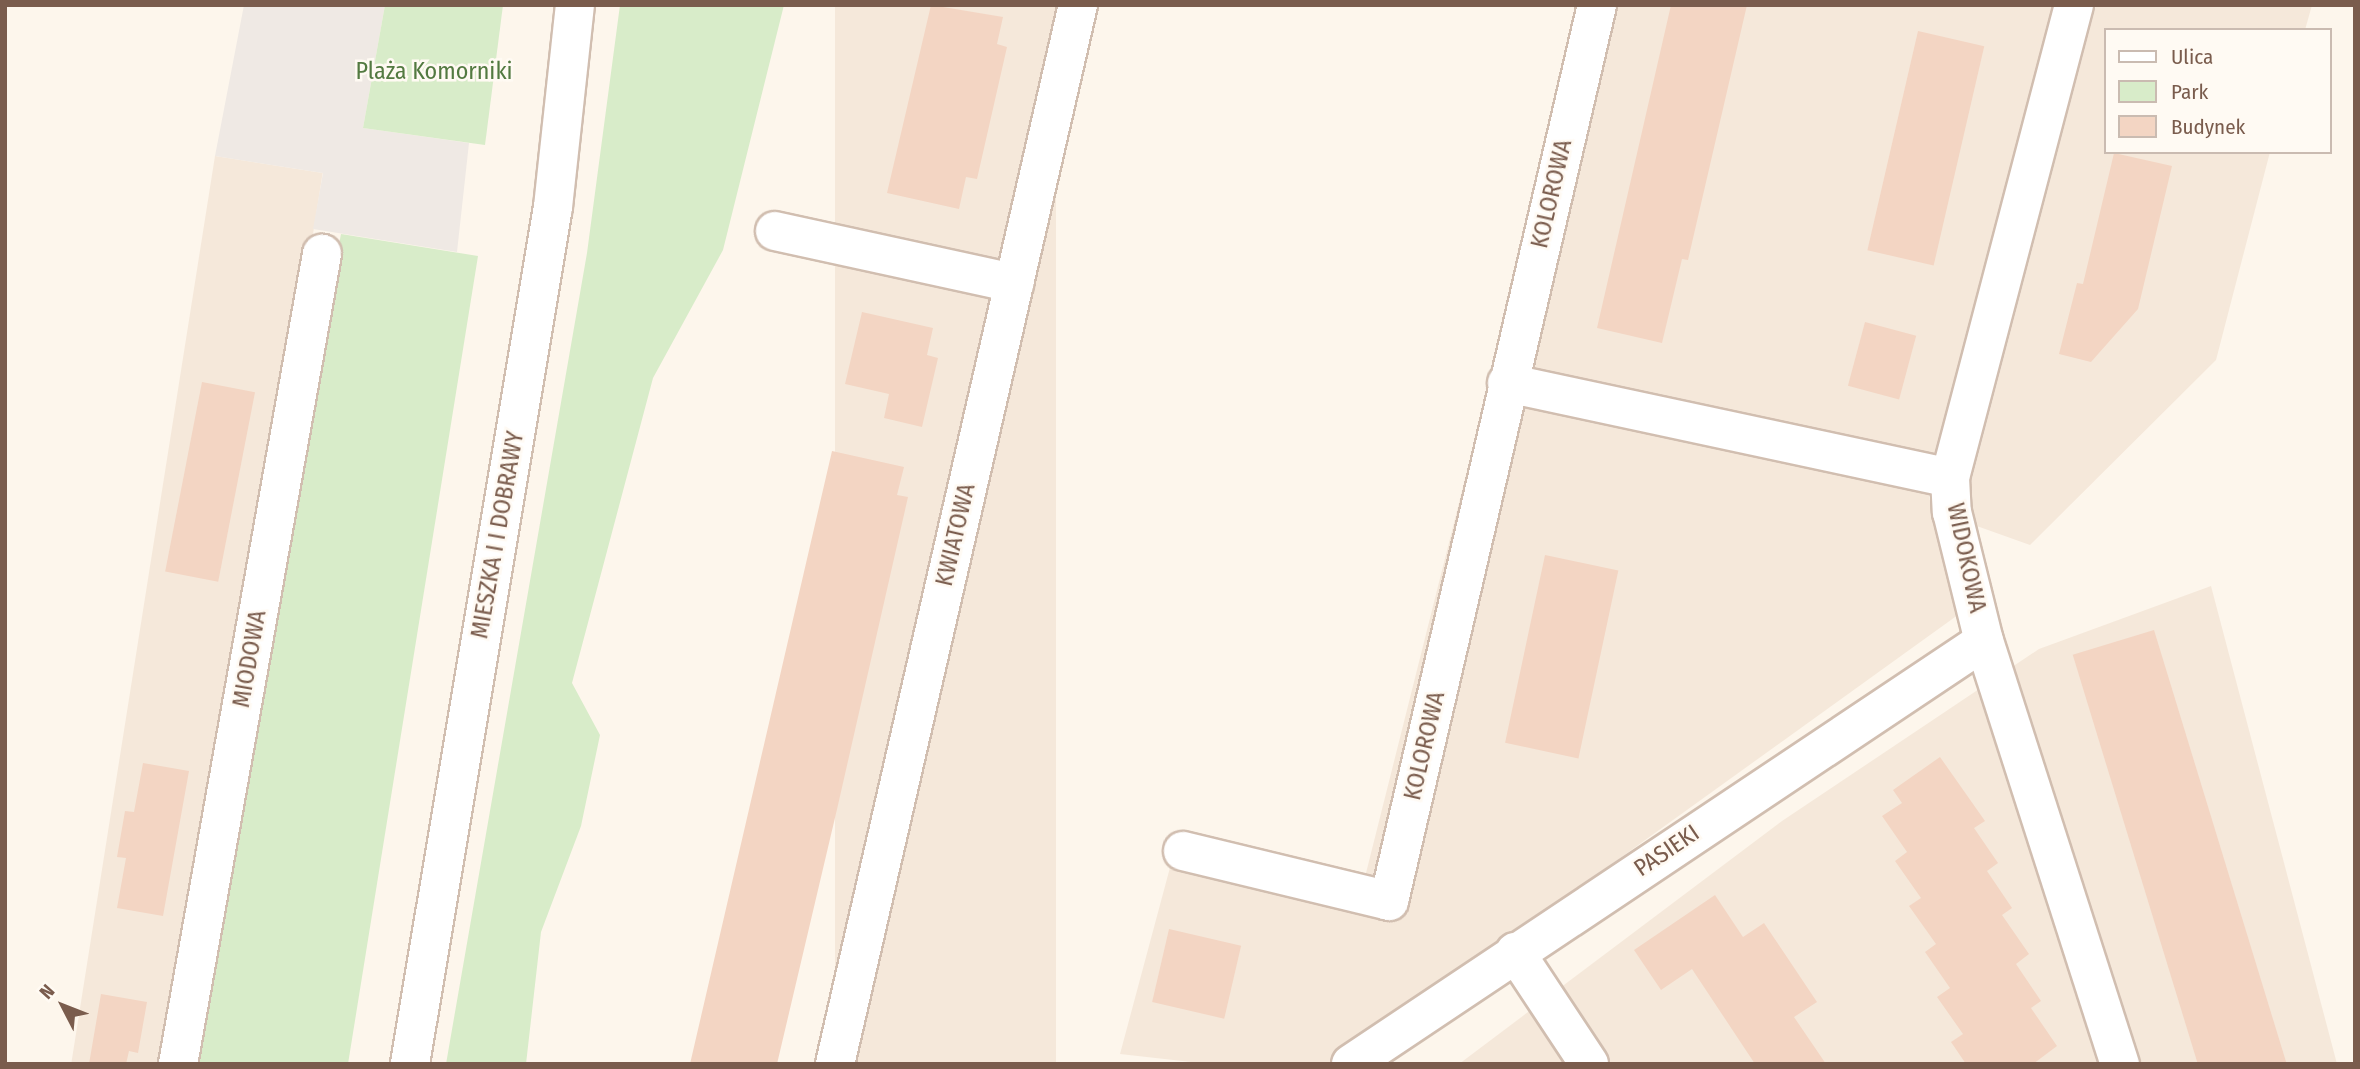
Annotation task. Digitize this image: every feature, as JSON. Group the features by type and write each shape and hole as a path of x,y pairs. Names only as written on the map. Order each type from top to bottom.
{"street":[{"name":"MIESZKA I I DOBRAWY","path":"410,1064 553,207 575,5"},
{"name":"KWIATOWA","path":"835,1064 1078,5"},
{"name":"KOLOROWA","path":"1182,851 1389,901 1507,383 1597,5"},
{"name":"WIDOKOWA","path":"2074,5 1950,478 1952,512 1984,641 2120,1064"},
{"path":"775,231 1014,283"},
{"name":"MIODOWA","path":"178,1064 322,254"},
{"path":"1507,383 1950,478"},
{"name":"PASIEKI","path":"1351,1064 1984,641"},
{"path":"1515,952 1589,1064"}],"shaded area":[{"path":"244,5 385,5 363,128 469,143 457,252 313,229 323,173 215,156"},
{"path":"835,5 1056,5 1056,1064 835,1064"},
{"path":"1584,5 2060,5 1929,497 1962,612 1334,1064 1209,1064 1120,1054 1179,834 1366,873"},
{"path":"2096,5 2312,5 2306,28 2104,28 2104,154 2269,154 2216,360 2030,545 1974,525 1968,494"},
{"path":"215,156 323,173 182,1064 71,1064"},
{"path":"2211,586 2337,1064 1459,1064 1782,821 2039,649"}],"green space":[{"name":"Plaża Komorniki","path":"385,5 503,5 485,145 363,128"},
{"path":"620,5 784,5 723,250 653,378 572,683 600,735 581,826 541,932 526,1064 446,1064 587,253"},
{"path":"341,234 478,256 348,1064 190,1064"}],"building":[{"path":"931,5 1003,17 997,44 1007,47 977,179 966,177 959,209 887,193"},
{"path":"1671,5 1747,5 1688,260 1682,259 1662,343 1597,328"},
{"path":"1918,31 1984,46 1934,266 1867,250"},
{"path":"2114,154 2172,166 2138,309 2091,362 2059,354 2077,283 2083,284"},
{"path":"862,312 933,328 927,355 938,358 922,427 884,418 889,394 845,384"},
{"path":"1865,322 1916,336 1899,399 1848,386"},
{"path":"202,382 255,392 218,582 165,571"},
{"path":"832,451 904,467 897,495 908,497 838,805 777,1064 690,1064"},
{"path":"1545,555 1618,571 1578,758 1505,743"},
{"path":"2154,630 2287,1064 2198,1064 2073,655"},
{"path":"1940,757 1985,821 1974,828 1998,863 1987,871 2012,908 2002,915 2029,954 2016,964 2041,1001 2031,1008 2057,1046 2033,1064 1966,1064 1951,1042 1963,1034 1937,997 1950,988 1925,952 1936,944 1909,906 1921,898 1895,861 1907,852 1882,816 1902,803 1893,790"},
{"path":"143,763 189,771 163,916 117,908 126,858 117,857 125,811 134,812"},
{"path":"1715,895 1743,937 1764,923 1817,1002 1794,1017 1826,1064 1755,1064 1692,969 1661,990 1634,950"},
{"path":"1169,929 1241,946 1224,1019 1152,1002"},
{"path":"101,994 147,1002 138,1053 129,1051 126,1064 89,1064"}]}
